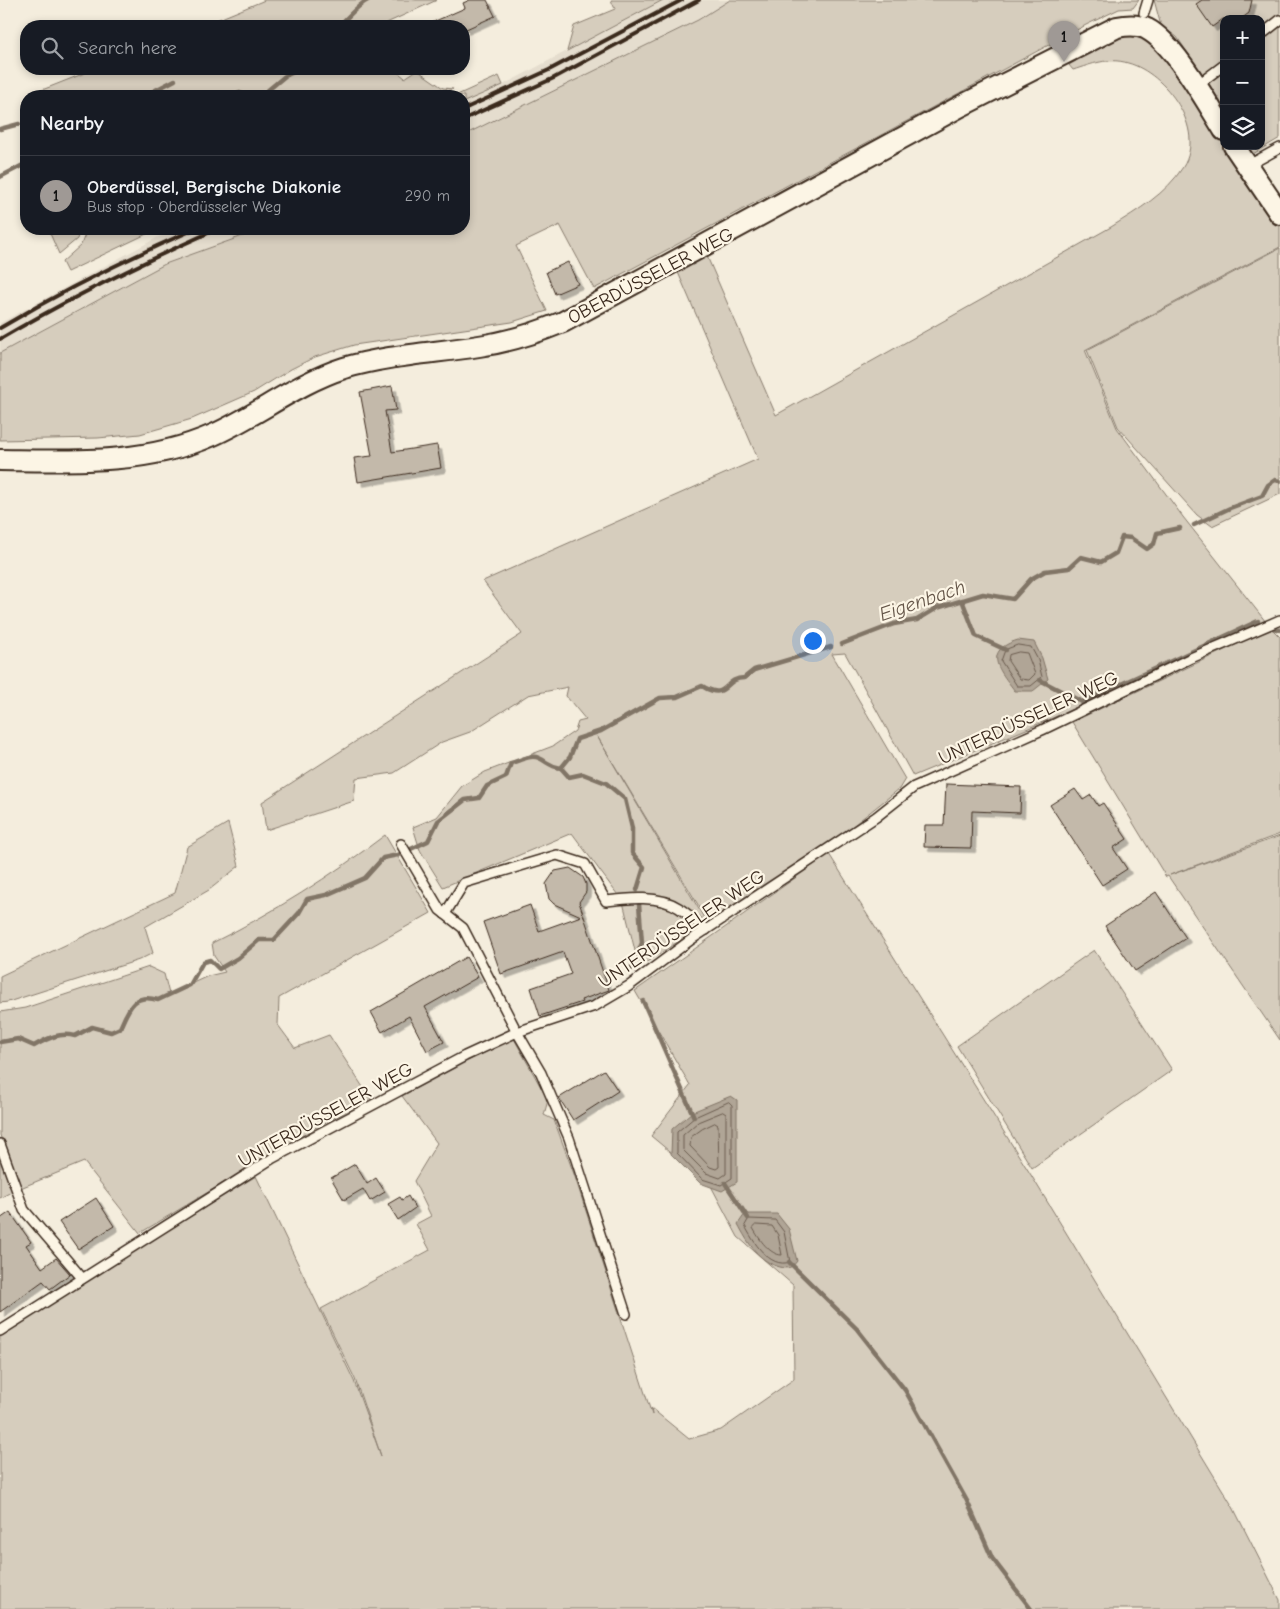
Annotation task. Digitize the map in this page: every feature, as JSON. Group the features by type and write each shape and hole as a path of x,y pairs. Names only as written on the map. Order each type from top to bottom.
{"street":[{"name":"OBERDÜSSELER WEG","path":"0,460 99,461 164,452 220,432 307,382 332,372 404,356 501,342 563,322 961,106 1117,27 1141,27 1158,36 1196,86 1220,124"},
{"path":"1237,150 1277,205"}],"lane":[{"path":"1144,13 1148,0"},
{"path":"1265,32 1280,20"},
{"path":"1196,86 1220,68"},
{"path":"1247,166 1280,148"},
{"name":"UNTERDÜSSELER WEG","path":"0,1331 273,1158 466,1056 517,1032 595,1006 629,986 706,930 876,817 914,787 1042,730 1191,658 1280,620"},
{"path":"401,844 440,910 463,928 517,1032 541,1073 569,1138 626,1314"},
{"path":"445,914 454,896 464,883 557,854 584,864 606,902 625,899 661,900 678,907 706,930"},
{"path":"0,1144 24,1210 82,1278"}],"shaded area":[{"path":"265,0 437,0 393,20 217,20"},
{"path":"611,0 663,0 567,51 574,26 615,9"},
{"path":"663,0 730,0 698,20 470,132 470,99 503,85"},
{"path":"730,0 1139,0 1133,8 1119,9 1086,25 594,289 560,225 516,246 547,311 512,322 354,345 315,357 291,369 254,392 192,419 140,434 98,438 0,440 0,353 165,264 245,235 470,235 470,132 698,20"},
{"path":"1154,0 1280,0 1280,138 1265,147 1265,15 1220,15 1220,113 1207,92 1201,73 1177,37 1161,26"},
{"path":"1133,34 1154,42 1220,135 1220,150 1230,150 1270,213 1280,224 1280,247 1085,350 1117,428 1183,517 1266,622 1048,720 913,776 845,653 832,654 905,779 899,789 850,828 709,923 597,736 707,923 639,967 623,902 572,833 443,887 420,850 413,827 437,817 462,786 485,772 553,746 575,731 578,722 586,720 566,696 568,687 528,695 470,732 442,742 394,773 356,778 354,801 266,830 262,802 522,634 483,581 758,459 677,270 706,254 776,415 1111,227 1160,193 1176,177 1183,167 1189,152 1190,136 1186,120 1168,90 1156,78 1142,69 1121,61 1107,61 1073,70 1069,65 1076,61 1074,58 1107,38"},
{"path":"80,75 401,75 405,78 410,75 424,75 443,88 453,89 451,90 42,90"},
{"path":"499,76 503,85 470,99 470,90 468,90"},
{"path":"1245,150 1260,150 1253,154 1249,154"},
{"path":"51,235 78,235 77,239 59,254"},
{"path":"85,235 144,235 67,272 62,262 81,245"},
{"path":"162,235 245,235 165,264 0,353 0,323"},
{"path":"1280,248 1280,494 1212,526 1197,515 1118,427 1087,350"},
{"path":"1271,628 1280,637 1280,834 1170,875 1280,836 1280,1040 1168,876 1166,877 1072,722"},
{"path":"228,823 239,866 209,890 145,927 153,953 139,960 0,1003 0,976 175,893 187,847"},
{"path":"385,835 431,913 279,998 278,1025 295,1048 329,1035 372,1101 325,1122 140,1233 84,1162 18,1189 0,1135 0,1012 25,1008 149,967 164,974 169,994 208,976 225,972 214,956 212,943 301,893"},
{"path":"829,854 1031,1175 1233,1507 1280,1600 1280,1609 0,1609 0,1334 256,1176 354,1381 381,1456 355,1379 321,1309 430,1250 416,1224 431,1216 414,1181 437,1143 402,1096 513,1037 548,1100 544,1115 554,1120 574,1174 652,1415 651,1408 689,1439 721,1430 794,1379 793,1285 738,1237 711,1186 651,1136 690,1085 635,991"},
{"path":"1094,950 1172,1070 1032,1168 957,1046"},
{"path":"0,1153 13,1191 0,1198"}],"water":[{"path":"1018,640 1034,642 1042,658 1048,679 1033,691 1015,691 999,669 997,655 1000,650 1007,644"},
{"path":"731,1096 737,1100 737,1182 722,1191 700,1183 671,1154 672,1129 692,1112"},
{"path":"745,1214 777,1214 789,1229 797,1261 790,1267 785,1268 766,1261 760,1256 738,1224"}],"building":[{"path":"470,0 487,0 495,16 470,27 470,20 438,20 465,8 463,3"},
{"path":"1202,0 1252,0 1249,13 1246,15 1220,15 1220,21 1212,27 1196,4"},
{"path":"568,262 578,284 555,294 546,272"},
{"path":"392,386 396,410 385,411 392,452 437,445 441,468 358,482 354,458 372,456 360,392"},
{"path":"946,784 1021,787 1020,813 972,811 971,848 924,847 925,825 944,825"},
{"path":"1075,789 1083,800 1091,795 1098,806 1103,803 1127,839 1113,848 1127,869 1102,885 1050,805"},
{"path":"570,868 583,877 586,884 586,892 579,902 609,990 581,1000 582,1002 540,1016 531,988 571,974 563,952 501,974 483,922 530,905 539,931 581,916 554,904 549,899 546,884 555,871"},
{"path":"1156,892 1186,938 1135,971 1105,926"},
{"path":"466,957 478,977 425,1007 444,1042 427,1051 409,1016 382,1032 371,1012"},
{"path":"604,1070 618,1091 573,1120 559,1098"},
{"path":"355,1164 367,1184 376,1178 385,1192 370,1201 363,1189 344,1200 331,1178"},
{"path":"408,1196 415,1208 398,1220 388,1204 400,1197 402,1200"},
{"path":"96,1198 114,1226 78,1249 59,1222"},
{"path":"10,1212 31,1242 26,1245 42,1268 56,1258 70,1274 50,1289 43,1281 0,1312 0,1219"}],"waterway":[{"path":"345,20 368,0"},
{"path":"268,90 287,75"},
{"path":"156,90 175,80"},
{"path":"0,129 19,124"},
{"path":"0,177 20,167"},
{"name":"Eigenbach","path":"1194,525 1230,508 1262,496 1268,485 1275,480 1280,481"},
{"name":"Eigenbach","path":"842,644 894,624 917,620 937,608 983,594 1013,599 1031,579 1045,571 1069,568 1081,557 1101,562 1116,553 1122,537 1131,538 1147,549 1154,544 1157,533 1180,528"},
{"path":"962,600 976,636 1006,650"},
{"path":"1040,680 1082,702 1258,621"},
{"path":"1273,628 1280,630"},
{"name":"Eigenbach","path":"0,1042 18,1039 34,1046 54,1036 75,1036 92,1027 111,1032 120,1028 129,1009 137,1001 150,998 158,1000 190,985 203,962 210,960 219,969 238,958 259,940 274,940 299,913 307,899 326,895 365,878 383,858 398,855 428,841 438,821 465,800 479,798 487,786 506,777 511,763 528,757 536,757 561,768 570,757 577,739 601,731 660,698 677,697 702,686 717,692 737,679 744,678 754,670 831,647"},
{"path":"561,768 569,777 583,774 606,783 625,799 632,828 632,853 644,867 637,890"},
{"path":"631,969 642,943 639,904"},
{"path":"643,1001 694,1117"},
{"path":"725,1183 748,1218"},
{"path":"789,1262 857,1329 905,1390 967,1501 992,1558 1031,1609"}],"railway":[{"path":"470,106 549,70 682,0"},
{"path":"470,116 554,78 699,0"},
{"path":"0,328 47,301 182,235"},
{"path":"0,339 107,281 204,235"}],"place":[{"name":"Oberdüssel, Bergische Diakonie","path":"1064,62"}]}
